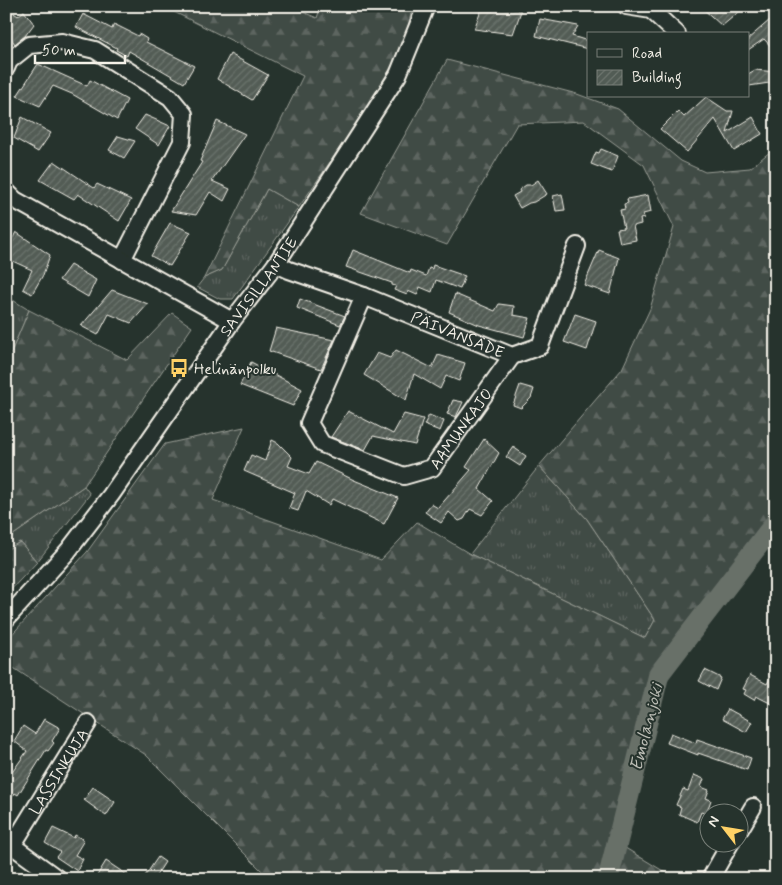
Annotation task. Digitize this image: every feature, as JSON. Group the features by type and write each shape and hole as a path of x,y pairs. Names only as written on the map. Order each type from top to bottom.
{"street":[{"name":"SAVISILLANTIE","path":"6,619 68,551 111,495 232,321 276,264 398,75 426,6"},
{"path":"626,6 651,8 675,32"},
{"path":"6,68 9,61 29,45 62,42 95,50 170,97 184,114 182,142 122,260"},
{"path":"6,191 15,200 232,321"},
{"name":"PÄIVÄNSÄDE","path":"276,264 364,296 512,356 540,346 577,246"},
{"name":"AAMUNKAJO","path":"364,296 309,423 322,444 404,476 432,468 512,356"},
{"name":"LASSINKUJA","path":"9,843 88,723"},
{"path":"750,812 753,807"},
{"path":"9,843 58,879"},
{"path":"710,879 725,852"}],"green space":[{"path":"162,6 289,6 317,18 321,6 413,6 403,46 370,104 299,207 267,189 222,270 204,278 303,76"},
{"path":"447,60 577,94 618,109 681,161 705,172 750,168 776,147 776,522 659,674 617,843 673,877 673,879 270,879 146,755 6,663 6,641 87,552 165,444 244,427 213,500 381,560 417,522 470,554 645,638 655,620 587,519 539,466 622,369 650,309 674,227 644,165 584,121 517,124 447,245 361,213"},
{"path":"267,189 299,207 233,299 220,299 197,287 204,278 222,270"},
{"path":"6,296 29,310 10,355 6,356"},
{"path":"29,310 127,360 172,313 192,327 84,486 6,540 6,356 10,355"},
{"path":"539,466 587,519 655,620 645,638 470,554"},
{"path":"84,486 90,494 37,562 20,542 6,550 6,540"},
{"path":"20,542 37,562 6,595 6,550"}],"building":[{"path":"495,6 508,6 521,11 513,34 474,29 481,11 493,11"},
{"path":"700,6 746,6 722,26"},
{"path":"24,11 34,24 25,36 15,44 6,32 6,19 14,13 18,16"},
{"path":"83,14 112,29 114,24 138,36 139,34 147,39 146,42 194,66 184,83 129,51 127,56 116,50 117,48 76,27"},
{"path":"540,19 578,26 572,36 587,41 587,49 536,36"},
{"path":"770,20 776,26 776,52 764,39 750,49 750,37"},
{"path":"230,54 268,75 252,100 217,79"},
{"path":"38,64 87,86 90,80 127,100 117,120 72,94 53,86 40,106 17,96"},
{"path":"755,70 776,72 776,82 750,86 750,73"},
{"path":"705,98 708,98 727,111 733,111 727,133 753,117 762,134 734,151 715,119 687,152 660,129 678,111 684,117"},
{"path":"145,115 170,126 159,145 135,129"},
{"path":"22,117 51,133 38,152 14,138"},
{"path":"217,121 245,134 212,181 230,189 224,201 210,192 196,215 171,211 202,162 200,161"},
{"path":"118,136 135,141 124,158 109,150"},
{"path":"601,149 618,156 612,172 591,164 596,152 599,153"},
{"path":"54,161 94,188 97,184 131,200 119,221 78,194 74,199 40,180"},
{"path":"538,180 547,194 520,208 513,196 526,185 531,185"},
{"path":"562,194 565,210 556,211 553,196"},
{"path":"648,195 651,212 643,214 644,218 640,219 641,224 633,226 636,240 620,243 617,229 624,228 620,210 625,209 624,204 628,203 627,199"},
{"path":"170,223 191,232 170,266 151,256"},
{"path":"16,232 50,255 43,275 32,294 23,289 32,270 6,258 6,251"},
{"path":"353,250 410,273 411,270 426,276 429,268 432,269 433,265 465,276 460,289 436,280 432,292 420,287 417,295 408,291 407,295 394,290 396,286 392,285 392,283 346,267"},
{"path":"599,250 619,258 610,294 584,285"},
{"path":"70,265 96,280 88,297 59,280"},
{"path":"112,290 148,304 131,323 109,314 98,335 81,326"},
{"path":"455,294 495,311 499,304 514,306 513,315 530,318 524,337 479,325 449,312"},
{"path":"300,299 345,316 340,325 297,308"},
{"path":"575,314 596,321 587,350 564,342"},
{"path":"276,328 334,340 321,369 269,351"},
{"path":"396,350 432,368 438,355 465,363 459,381 446,376 440,389 414,374 406,400 364,375 377,353 390,358"},
{"path":"251,362 302,389 293,406 240,385"},
{"path":"520,385 534,389 531,398 521,408 513,405"},
{"path":"453,400 463,402 456,417 447,414"},
{"path":"348,411 393,434 404,414 423,419 415,445 373,436 365,450 331,437"},
{"path":"429,415 444,421 440,431 424,425"},
{"path":"484,439 499,453 479,489 493,501 482,515 470,509 464,519 459,521 449,512 441,523 425,512 431,504 438,508 471,470 466,467"},
{"path":"272,440 278,443 292,457 288,466 309,474 316,462 398,498 384,524 332,499 329,505 306,491 298,511 289,508 295,493 244,471 251,455 265,461"},
{"path":"513,447 526,456 520,466 506,457"},
{"path":"776,667 776,706 756,696 754,700 744,694 746,690 743,689 750,675 767,684"},
{"path":"705,670 721,678 716,690 699,681"},
{"path":"728,709 752,722 746,732 722,719"},
{"path":"44,719 60,728 52,741 54,743 48,751 46,750 18,795 15,793 6,806 6,781 27,751 14,741 23,726 35,734"},
{"path":"671,733 696,743 697,739 751,758 747,770 667,743"},
{"path":"694,775 704,779 701,787 709,790 706,798 711,800 710,802 700,802 700,814 697,822 679,814 681,807 676,805 683,789 688,791"},
{"path":"93,787 115,802 106,816 84,800"},
{"path":"53,828 74,838 75,835 84,840 75,855 83,859 77,871 56,857 60,852 45,843"},
{"path":"158,857 165,862 154,879 143,879"},
{"path":"106,861 133,879 95,879"}],"waterway":[{"name":"Emolanjoki","path":"608,879 659,674 776,522"}],"place":[{"name":"Helinänpolku","path":"179,368"}]}
